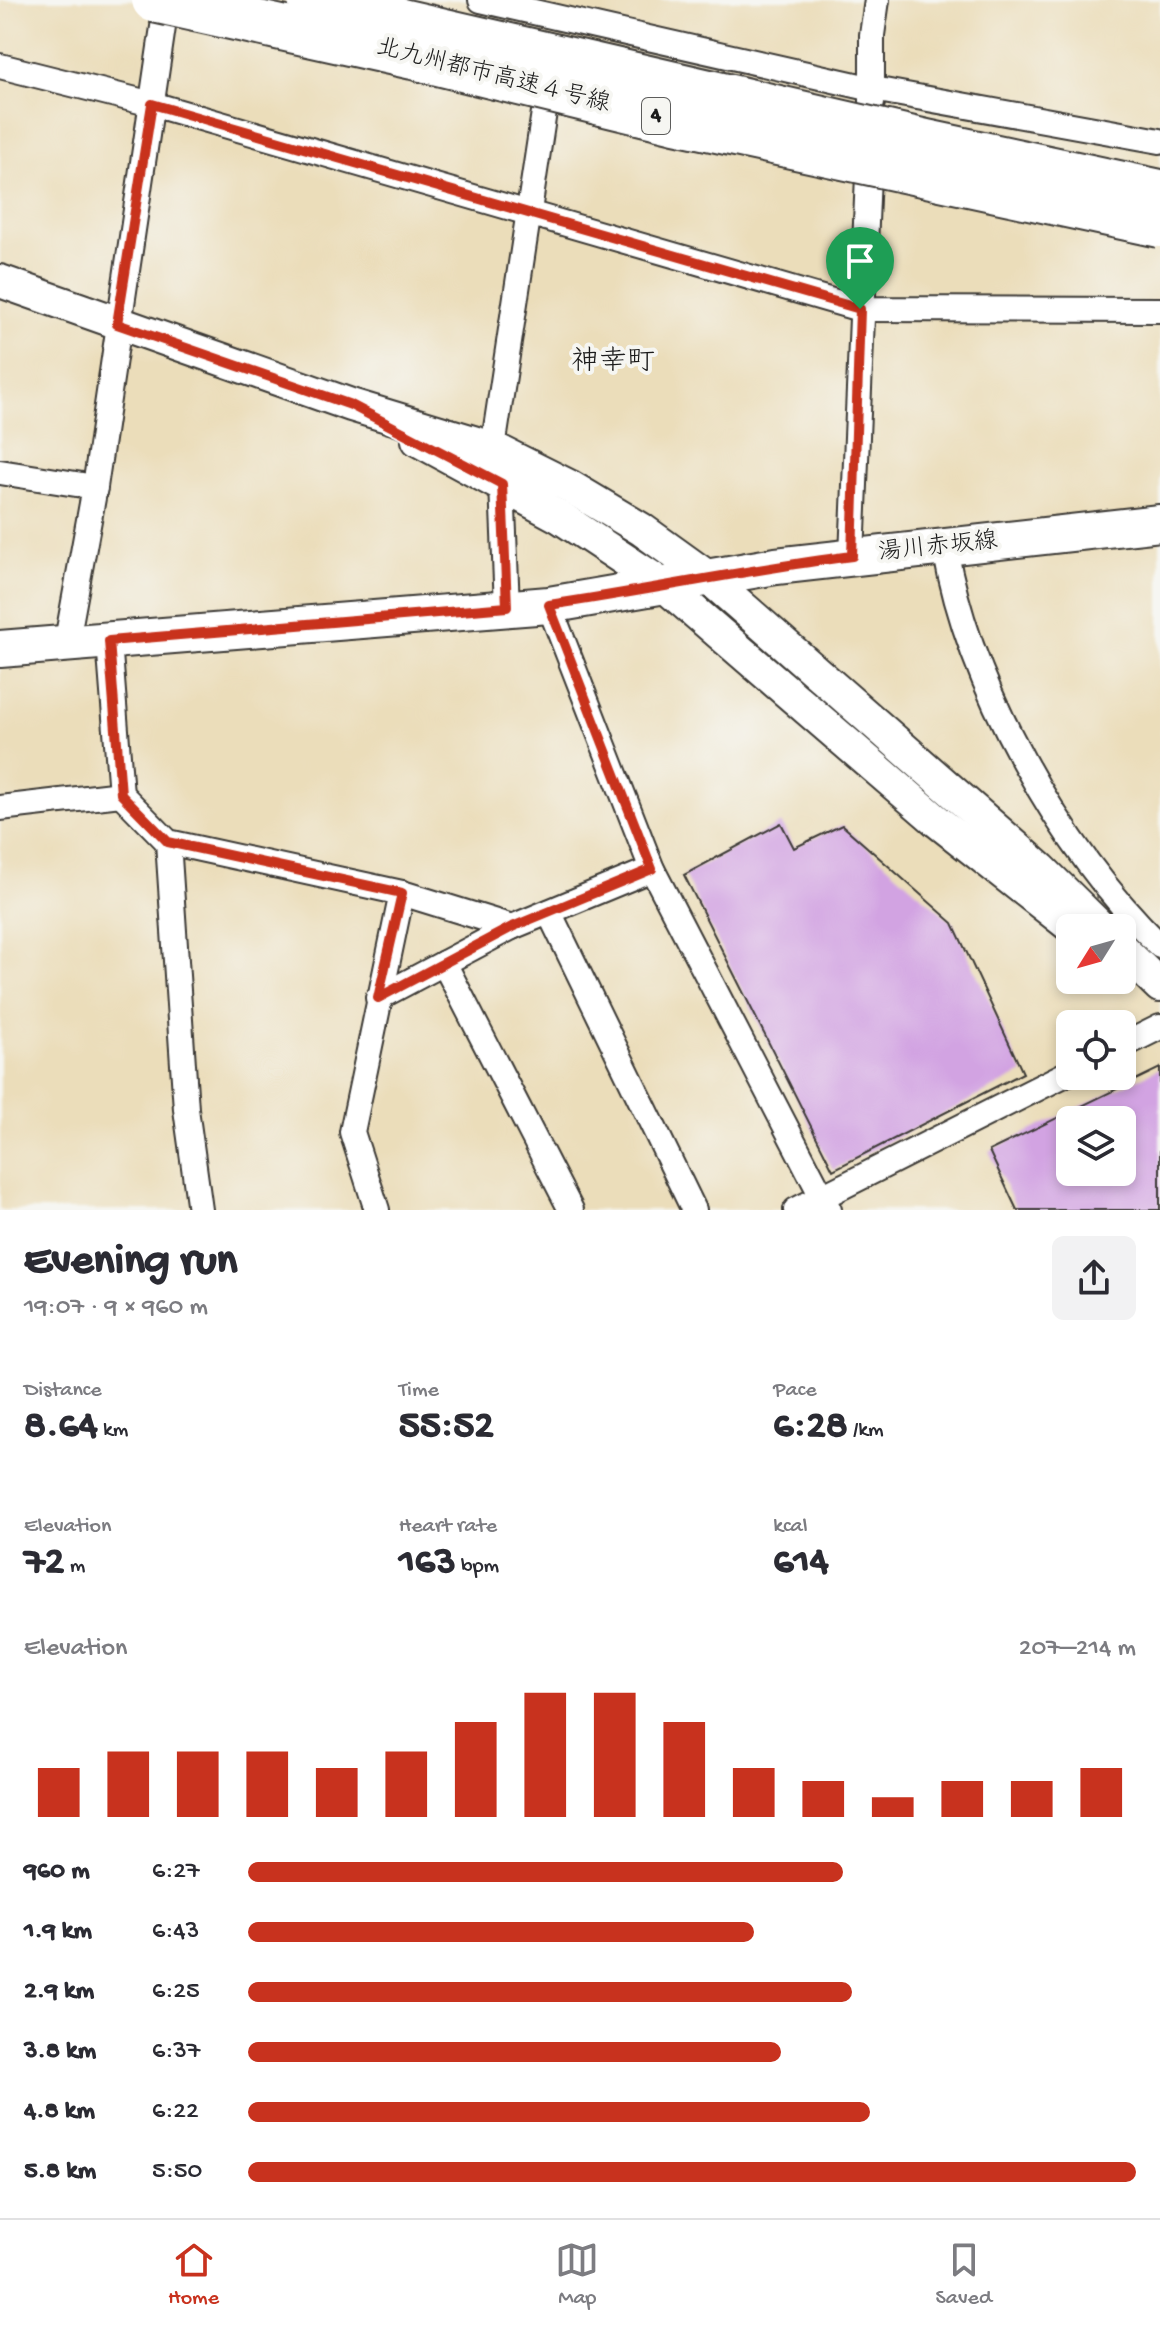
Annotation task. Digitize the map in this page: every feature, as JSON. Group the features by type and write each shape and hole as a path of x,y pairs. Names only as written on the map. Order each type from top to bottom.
{"highway":[{"name":"北九州都市高速４号線","path":"154,0 398,54 675,121 1160,225"},
{"name":"北九州都市高速４号線","path":"310,0 910,139 1160,192"}],"main road":[{"name":"湯川赤坂線","path":"0,649 549,605 852,556 1160,523"}],"street":[{"path":"66,646 95,487 167,0"},
{"path":"481,0 873,89 1160,141"},
{"path":"852,556 860,309 873,89 872,35 877,0"},
{"path":"493,448 558,17"},
{"path":"0,66 152,104 860,309 1160,310"},
{"path":"0,281 351,405 493,448 569,486 641,529 709,578 1041,869 1087,914"},
{"path":"351,405 502,484 619,553 666,587 937,821 1056,915"},
{"path":"0,472 95,487"},
{"path":"502,484 507,607"},
{"path":"945,548 952,585 996,702 1021,757 1119,906 1160,946"},
{"path":"549,605 652,869 826,1203"},
{"path":"109,641 121,794 168,842 402,893 512,927"},
{"path":"0,808 121,794"},
{"path":"168,842 186,1109 200,1210"},
{"path":"1041,869 1055,874 1066,871 1074,865 1079,847"},
{"path":"378,998 512,927 652,869"},
{"path":"377,1210 352,1132 402,893"},
{"path":"549,912 694,1210"},
{"path":"444,963 571,1210"},
{"path":"1136,963 1160,986"},
{"path":"1136,974 1160,992"},
{"path":"1136,1039 1160,1027"},
{"path":"796,1210 826,1203 1056,1080"}],"building":[{"path":"781,823 794,848 842,825 953,923 1023,1073 833,1170 684,875"},
{"path":"1160,1068 1160,1210 1017,1210 989,1151 1056,1118 1056,1186 1136,1186 1136,1106 1082,1106 1115,1090 1136,1090 1136,1080"}],"district":[{"name":"神幸町","path":"613,363"}],"route":[{"path":"152,104 860,309 852,556 742,571 666,587 549,605 652,869 512,927 378,998 402,893 168,842 121,794 109,641 507,607 502,484 351,405 117,324 152,104"}]}
